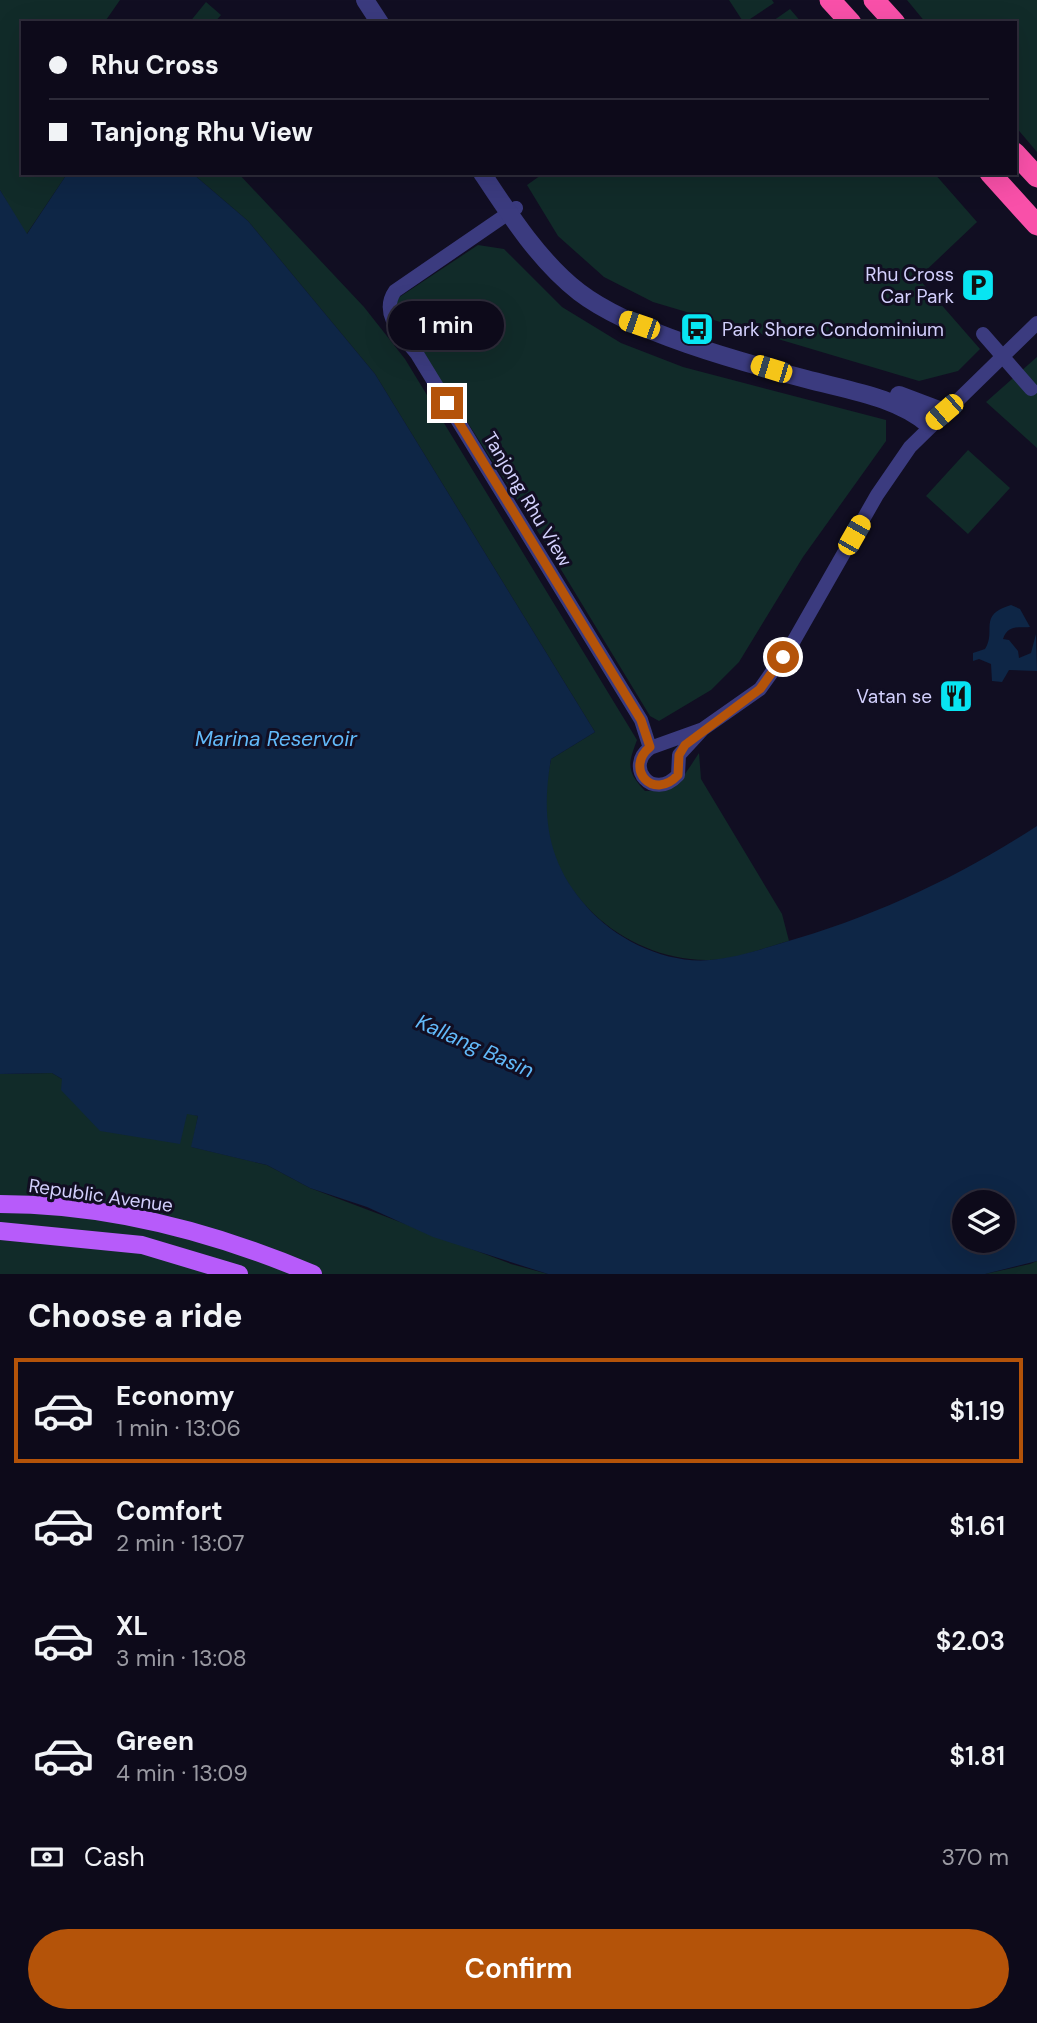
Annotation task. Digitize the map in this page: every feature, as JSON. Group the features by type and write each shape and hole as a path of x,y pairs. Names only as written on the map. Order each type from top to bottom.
{"highway":[{"path":"830,0 849,21"},
{"path":"874,0 893,21"},
{"path":"1017,155 1037,177"},
{"path":"991,175 1037,225"}],"main road":[{"name":"Republic Avenue","path":"0,1204 148,1219 250,1247 313,1274"},
{"path":"0,1231 142,1245 239,1274"}],"street":[{"path":"365,0 379,21"},
{"path":"379,0 393,21"},
{"path":"484,175 569,284 621,318 750,363 895,405 914,412 929,425"},
{"path":"494,175 512,210 558,260 590,290 616,306 764,357 891,393 944,412"},
{"name":"Tanjong Rhu View","path":"512,210 402,285 390,298 389,307 394,325 423,364 641,720 650,747"},
{"path":"703,729 679,755 678,775 671,783 661,786 651,784 643,777 639,765 643,753 650,747 703,729 740,705 775,670 877,495 910,447 929,425 1037,323"},
{"path":"983,334 1001,359 1031,389"}],"green space":[{"path":"0,0 120,0 105,21 21,21 21,175 65,177 26,235 0,190"},
{"path":"729,0 772,0 774,3 747,21 743,21"},
{"path":"907,0 1037,0 1037,152 1017,128 1017,21 924,21"},
{"path":"206,2 221,15 216,21 191,21"},
{"path":"790,9 800,21 773,21"},
{"path":"194,175 240,175 364,307 405,359 637,740 630,767 634,778 645,791 665,789 678,782 699,753 701,779 782,914 789,941 716,960 674,956 644,947 616,931 591,911 571,887 556,859 547,829 546,782 551,759 595,732 375,374 248,221"},
{"path":"541,175 936,175 977,222 918,278 980,349 958,371 919,381 653,302 604,277 558,236 527,185"},
{"path":"478,245 504,249 562,307 621,343 683,367 886,420 886,441 803,557 739,662 711,690 659,721 650,716 540,535 399,316 395,300"},
{"path":"1037,357 1037,448 986,402"},
{"path":"968,450 1010,488 968,534 926,496"},
{"path":"52,1073 62,1079 198,1116 192,1147 267,1165 310,1188 511,1264 548,1274 0,1274 0,1074"},
{"path":"1037,1261 1037,1274 985,1274 1030,1264"}],"water":[{"name":"Marina Reservoir","path":"64,175 194,175 248,221 375,374 595,732 551,759 547,819 555,856 563,873 587,907 612,930 659,954 676,958 710,960 746,953 816,933 882,908 976,863 1037,826 1037,1261 985,1274 548,1274 433,1237 367,1207 310,1188 267,1165 191,1147 198,1116 187,1114 180,1144 100,1131 61,1090 62,1079 52,1073 0,1074 0,190 27,234"},
{"path":"1011,605 1020,609 1030,627 1011,629 1003,639 1009,640 1018,651 1019,658 1031,653 1036,634 1037,671 1009,670 1002,682 992,681 991,664 979,659 973,661 973,653 985,649 994,614"}],"place":[{"name":"Rhu Cross Car Park","path":"978,285"},
{"name":"Park Shore Condominium","path":"697,329"},
{"name":"Vatan se","path":"956,696"}],"route":[{"path":"447,403 646,729 650,747 643,753 639,765 643,777 651,784 661,786 671,783 678,775 679,755 685,745 760,689 783,657"}],"water label":[{"name":"Kallang Basin","path":"475,1046"}]}
